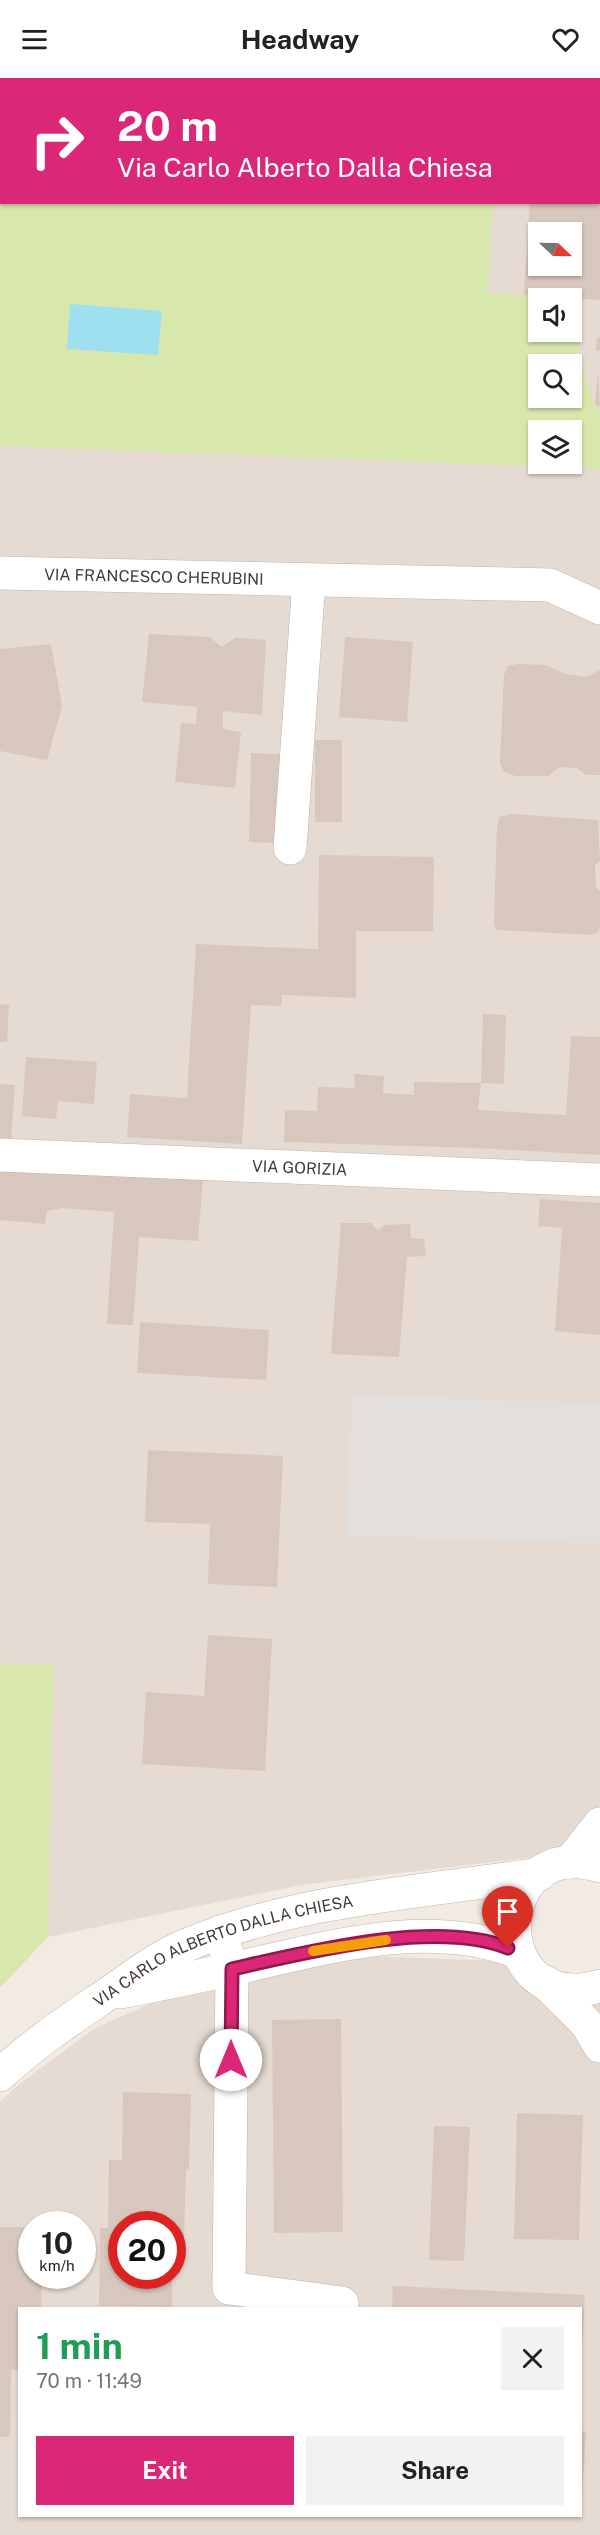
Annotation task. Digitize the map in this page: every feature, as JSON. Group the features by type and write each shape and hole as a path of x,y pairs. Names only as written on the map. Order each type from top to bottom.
{"street":[{"name":"VIA FRANCESCO CHERUBINI","path":"0,573 550,585 600,608"},
{"path":"290,848 309,580"},
{"name":"VIA GORIZIA","path":"0,1155 600,1180"},
{"path":"600,1824 585,1864 554,1866 540,1874 524,1889 514,1912 513,1934 519,1953 528,1968 587,2024 600,2046"},
{"name":"VIA CARLO ALBERTO DALLA CHIESA","path":"107,1995 154,1962 185,1945 263,1919 398,1892 540,1874"},
{"path":"220,1932 232,1969 230,2288 342,2303"},
{"name":"VIA CARLO ALBERTO DALLA CHIESA","path":"107,1995 297,1954 368,1942 408,1938 476,1939 519,1953"},
{"path":"545,1982 565,1989 577,1990 600,1986"},
{"path":"0,2075 64,2022 107,1995"}],"shaded area":[{"path":"0,204 600,204 600,1855 562,1847 535,1857 301,1885 48,1937 53,1665 0,1663"},
{"path":"352,1395 600,1403 600,1543 346,1536"},
{"path":"366,1956 504,1961 600,1995 600,2535 0,2535 0,2102 19,2084 95,2028 172,1994"}],"green space":[{"path":"0,204 493,204 488,293 528,296 528,342 579,342 580,354 528,354 528,408 582,408 582,361 595,405 600,410 600,469 582,468 582,420 528,420 528,466 0,446"},
{"path":"0,1663 53,1665 48,1937 0,1988"}],"water":[{"path":"70,304 162,311 158,355 67,349"}],"building":[{"path":"530,204 600,204 600,300 582,299 582,288 528,288 528,295 524,295 528,233 528,276 582,276 582,222 529,222"},
{"path":"597,338 600,338 600,351 596,351"},
{"path":"598,371 600,406 595,405"},
{"path":"149,634 210,637 222,647 235,638 266,640 262,715 223,711 223,729 241,732 235,788 175,782 181,723 196,724 197,707 142,702"},
{"path":"345,637 413,642 407,722 339,717"},
{"path":"51,644 62,706 47,760 0,751 0,649"},
{"path":"546,665 565,674 586,677 600,670 600,775 586,775 577,768 559,767 549,776 515,776 503,771 500,762 504,675 508,666"},
{"path":"315,740 342,740 342,822 315,822"},
{"path":"251,753 282,754 279,843 249,842"},
{"path":"512,814 598,820 600,861 595,865 596,888 600,891 598,932 591,935 497,930 494,925 497,826 499,817"},
{"path":"319,855 434,857 433,931 356,931 356,998 282,995 281,1006 251,1005 242,1144 127,1137 130,1094 187,1098 196,944 318,949"},
{"path":"0,1004 9,1005 7,1042 0,1042"},
{"path":"483,1014 506,1015 504,1084 481,1083"},
{"path":"571,1036 600,1037 600,1155 476,1148 284,1142 285,1110 317,1111 318,1087 355,1088 354,1074 384,1076 383,1093 414,1095 414,1082 481,1083 478,1110 566,1115"},
{"path":"26,1057 97,1062 94,1104 58,1101 56,1119 22,1116"},
{"path":"0,1084 15,1085 11,1140 0,1139"},
{"path":"0,1168 203,1178 198,1241 139,1237 133,1325 107,1324 114,1212 63,1208 47,1211 45,1224 0,1220"},
{"path":"540,1199 600,1203 600,1335 555,1331 562,1228 538,1226"},
{"path":"341,1223 371,1223 378,1231 384,1225 410,1224 411,1238 424,1239 426,1256 407,1257 399,1357 331,1354"},
{"path":"140,1322 269,1330 266,1380 137,1373"},
{"path":"148,1450 283,1456 277,1587 208,1584 210,1524 145,1522"},
{"path":"208,1635 272,1639 265,1771 142,1764 146,1692 204,1696"},
{"path":"341,2019 343,2232 274,2233 272,2020"},
{"path":"123,2092 191,2094 189,2169 186,2169 185,2211 108,2211 109,2160 122,2160"},
{"path":"517,2113 583,2115 579,2240 514,2239"},
{"path":"434,2126 470,2127 464,2261 429,2260"},
{"path":"0,2227 18,2227 18,2289 42,2289 41,2307 18,2307 18,2370 11,2370 10,2437 0,2437"},
{"path":"100,2228 108,2228 108,2289 172,2289 172,2307 99,2306"},
{"path":"393,2286 585,2295 582,2349 582,2307 392,2307"},
{"path":"582,2431 586,2432 582,2496"}],"slow traffic":[{"path":"313,1951 386,1940"}],"route":[{"path":"231,2060 232,1969 297,1954 408,1938 476,1939 508,1948"}]}
